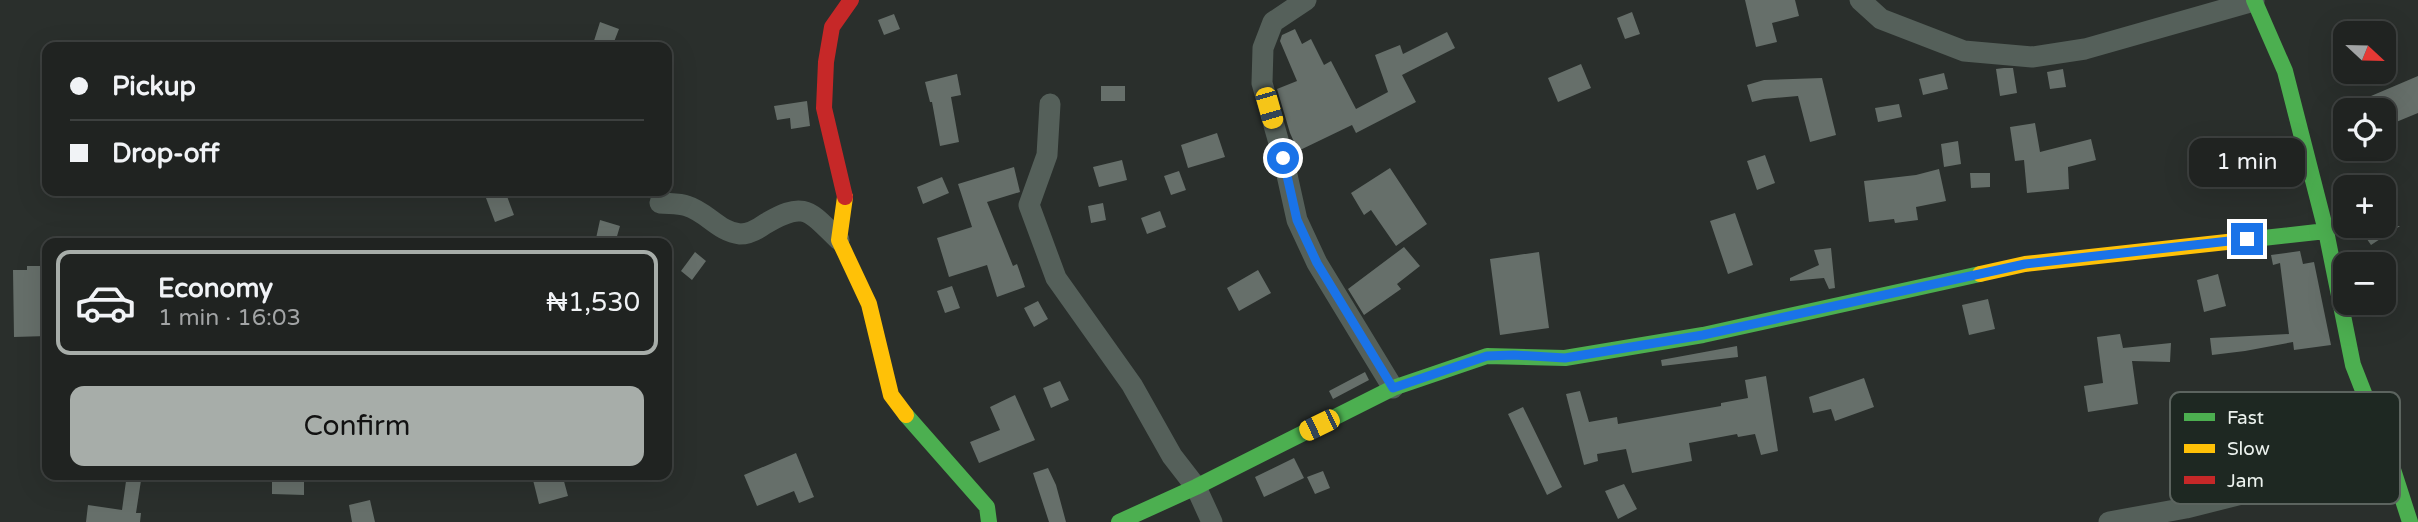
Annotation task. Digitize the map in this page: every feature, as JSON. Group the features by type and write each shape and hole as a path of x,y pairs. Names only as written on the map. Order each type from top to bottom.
{"street":[{"path":"839,240 845,197 824,108 826,62 832,27 851,0"},
{"path":"1306,0 1273,22 1263,48 1262,83 1297,220 1317,263 1393,388"},
{"path":"1860,0 1881,19 1964,51 2032,57 2085,49 2254,1 2285,71 2326,231 2353,365 2364,392"},
{"path":"1050,104 1047,155 1029,205 1056,278 1132,385 1172,456 1196,487 1212,522"},
{"path":"660,203 686,205 705,214 723,229 742,234 754,231 789,211 801,211 817,218 839,240 869,304 891,395 915,427 987,507 989,522"},
{"path":"1119,522 1196,487 1393,388 1487,356 1565,358 1703,335 2025,264 2326,231"},
{"path":"2400,491 2410,522"},
{"path":"2109,522 2202,504"}],"building":[{"path":"1745,0 1795,0 1799,16 1772,23 1777,42 1756,47"},
{"path":"1632,12 1640,34 1625,39 1617,18"},
{"path":"894,14 900,29 884,35 878,20"},
{"path":"600,22 619,29 614,42 594,42"},
{"path":"1295,29 1302,44 1311,39 1324,65 1331,61 1356,109 1388,92 1375,55 1400,45 1403,54 1447,32 1455,48 1402,75 1416,102 1356,133 1352,125 1298,151 1277,89 1297,81 1280,41 1282,35"},
{"path":"1581,64 1591,88 1558,102 1548,78"},
{"path":"2013,68 2017,93 2000,96 1996,69"},
{"path":"2063,69 2066,87 2050,89 2047,72"},
{"path":"1944,73 1948,89 1923,95 1919,79"},
{"path":"957,74 961,95 951,97 959,142 940,146 932,102 925,82"},
{"path":"2418,76 2418,113 2396,122 2396,98 2371,96"},
{"path":"1822,78 1836,135 1810,142 1798,96 1752,102 1747,85 1764,80"},
{"path":"1101,86 1125,86 1125,101 1101,101"},
{"path":"807,101 810,126 791,129 790,118 777,120 774,106"},
{"path":"1899,104 1902,117 1878,122 1875,108"},
{"path":"2035,123 2040,152 2091,139 2096,160 2068,167 2069,189 2027,193 2024,160 2015,161 2010,127"},
{"path":"1217,133 1225,157 1188,168 1181,145"},
{"path":"1958,141 1961,164 1944,167 1941,144"},
{"path":"1765,155 1775,183 1757,190 1747,161"},
{"path":"1122,160 1127,180 1099,187 1093,167"},
{"path":"1014,167 1020,192 987,202 1013,266 1017,264 1025,287 997,297 987,265 949,277 937,238 972,227 958,184"},
{"path":"1390,168 1427,224 1396,246 1371,210 1364,215 1351,193"},
{"path":"1939,169 1946,201 1916,207 1918,220 1869,222 1864,181 1916,175"},
{"path":"1179,171 1186,190 1171,195 1164,176"},
{"path":"1970,173 1990,173 1990,187 1971,188"},
{"path":"942,177 949,193 923,204 917,187"},
{"path":"507,196 514,215 495,222 486,198"},
{"path":"1103,203 1106,220 1091,223 1088,206"},
{"path":"1160,211 1166,227 1147,234 1141,218"},
{"path":"1735,213 1753,265 1728,274 1710,221"},
{"path":"600,220 620,226 616,238 596,238"},
{"path":"2366,238 2382,238 2371,245"},
{"path":"1404,247 1420,266 1397,284 1401,289 1364,315 1348,289"},
{"path":"1831,248 1835,288 1829,289 1824,278 1790,281 1790,278 1819,265 1814,250"},
{"path":"2300,251 2303,264 2314,262 2331,345 2294,350 2293,342 2212,355 2210,338 2289,334 2280,263 2273,265 2271,255"},
{"path":"695,252 706,261 692,280 681,271"},
{"path":"1539,252 1549,328 1500,335 1490,259"},
{"path":"27,266 42,266 42,336 14,337 13,270 27,270"},
{"path":"1258,270 1271,293 1239,311 1227,288"},
{"path":"2218,274 2226,306 2204,312 2197,280"},
{"path":"952,286 960,308 945,313 937,291"},
{"path":"1988,299 1995,329 1969,335 1962,305"},
{"path":"1038,301 1048,319 1034,327 1024,308"},
{"path":"2120,334 2123,348 2171,343 2170,362 2132,361 2138,404 2088,412 2084,386 2103,383 2097,337"},
{"path":"1737,346 1738,357 1662,366 1661,360"},
{"path":"1365,372 1369,380 1333,399 1329,391"},
{"path":"1766,376 1778,451 1761,455 1755,434 1738,437 1737,434 1689,443 1692,461 1632,473 1626,449 1597,454 1598,461 1584,465 1566,394 1580,391 1589,422 1617,417 1618,424 1721,406 1721,403 1748,398 1745,380"},
{"path":"1864,378 1874,407 1835,421 1831,409 1813,413 1809,397"},
{"path":"1060,381 1069,400 1051,408 1043,388"},
{"path":"1015,395 1035,440 979,463 970,442 1000,430 990,407"},
{"path":"1523,407 1562,487 1547,495 1508,414"},
{"path":"796,453 814,497 799,503 794,491 757,506 744,475"},
{"path":"1294,458 1304,478 1264,497 1255,477"},
{"path":"1048,468 1056,485 1066,522 1049,522 1033,473"},
{"path":"1323,471 1330,488 1315,494 1307,477"},
{"path":"126,480 141,480 136,513 141,513 140,522 86,522 88,505 122,510"},
{"path":"272,480 304,480 304,495 272,494"},
{"path":"533,480 564,480 568,496 539,504"},
{"path":"1624,484 1637,509 1618,519 1605,491"},
{"path":"370,500 375,522 352,522 349,505"}],"traffic: fast":[{"path":"2254,0 2285,71 2326,231 2353,365 2364,392"},
{"path":"2236,241 2326,231"},
{"path":"1119,522 1196,487 1393,388 1487,356 1565,358 1703,335 1980,274"},
{"path":"906,415 987,507 989,522"},
{"path":"2400,491 2410,522"}],"traffic: slow":[{"path":"845,197 839,240 869,304 891,395 906,415"},
{"path":"1980,274 2025,264 2236,241"}],"traffic: jam":[{"path":"845,197 824,108 826,62 832,27 851,0"}],"route":[{"path":"1283,158 1297,220 1317,263 1393,388 1487,356 1565,358 1703,335 2025,264 2247,239"}]}
